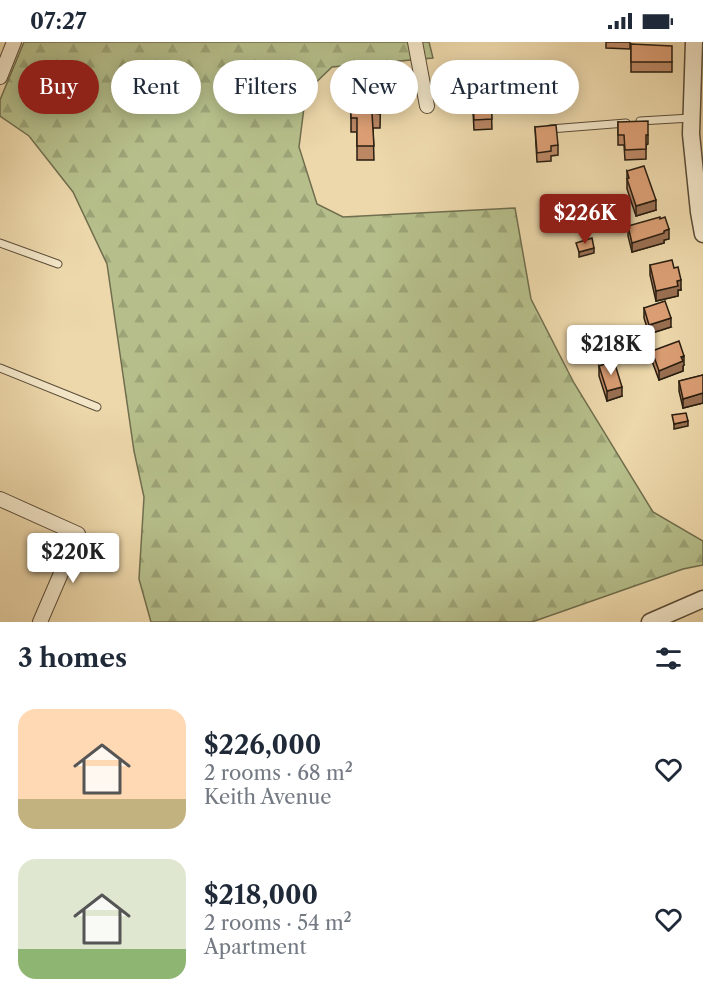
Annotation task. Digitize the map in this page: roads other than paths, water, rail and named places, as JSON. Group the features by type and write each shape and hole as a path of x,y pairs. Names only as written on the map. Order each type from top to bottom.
{"street":[{"path":"0,77 14,42"},
{"path":"415,42 427,106"},
{"path":"694,42 691,118 703,234"},
{"path":"0,499 78,534 40,622"},
{"path":"650,622 703,599"}],"lane":[{"path":"542,129 691,118"},
{"path":"0,243 58,264"},
{"path":"0,368 97,407"}]}
